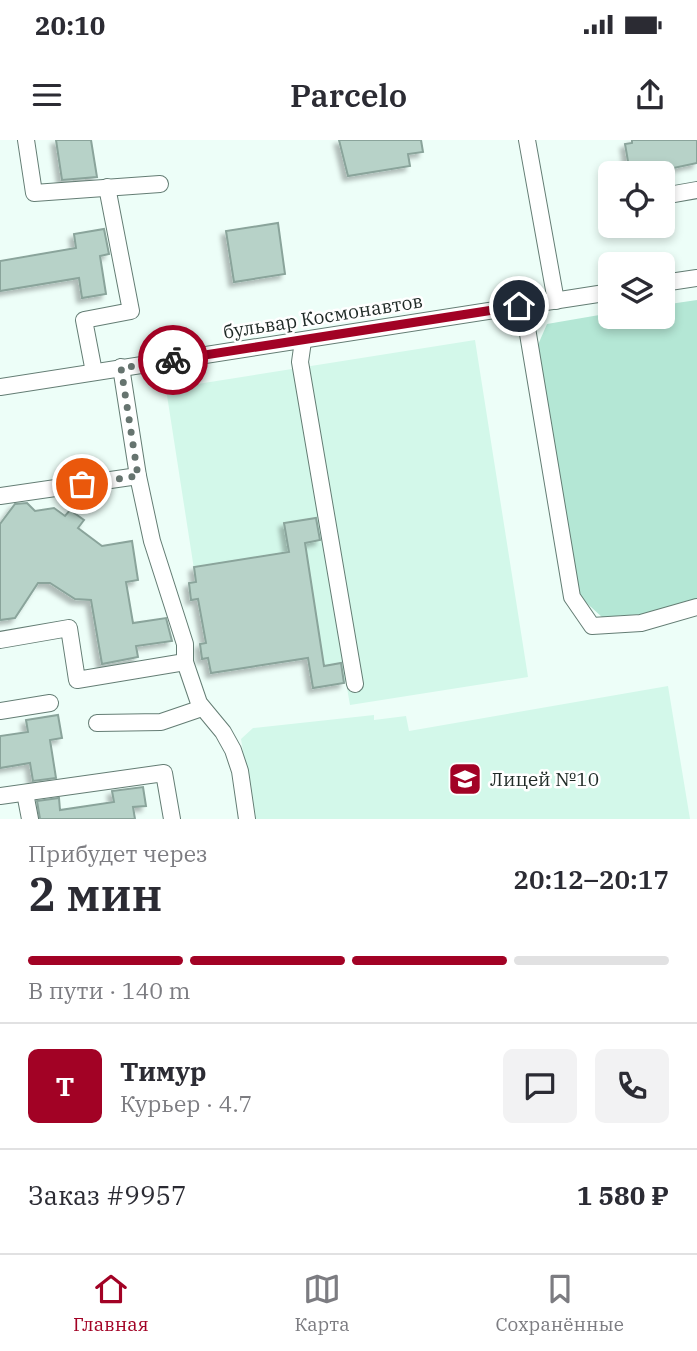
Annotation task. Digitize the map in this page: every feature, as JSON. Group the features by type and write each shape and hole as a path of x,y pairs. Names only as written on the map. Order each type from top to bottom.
{"street":[{"path":"26,140 34,193 160,184"},
{"path":"527,140 556,300"},
{"path":"94,372 84,320 131,311 107,187"},
{"path":"675,193 697,190"},
{"path":"675,281 697,278"},
{"name":"бульвар Космонавтов","path":"0,387 598,294"},
{"path":"519,306 527,328 572,597 592,626 640,623 697,607"},
{"path":"303,341 300,362 355,684"},
{"path":"121,368 138,476 152,541 186,644 185,663 199,703 223,732 233,750 240,771 247,819"},
{"path":"0,496 138,476"},
{"path":"0,640 69,628 77,680 185,663"},
{"path":"0,712 50,703"},
{"path":"97,723 162,722 202,708"},
{"path":"0,796 164,772 172,819"},
{"path":"25,793 30,819"}],"shaded area":[{"path":"697,300 697,601 658,613 602,617 581,598 534,354 547,324 598,315 598,329 675,329 675,303"},
{"path":"475,340 528,677 350,705 346,682 313,688 308,658 211,673 208,658 202,659 200,644 206,643 199,599 191,600 189,583 196,582 166,389"},
{"name":"Лицей №10","path":"668,686 690,819 254,819 241,739 253,728 374,715 374,720 406,716 409,731"}],"building":[{"path":"56,140 91,140 97,177 62,180"},
{"path":"339,140 421,140 423,152 408,154 410,166 348,176"},
{"path":"632,140 697,140 697,163 675,168 675,161 628,161 625,144 632,143"},
{"path":"278,223 285,274 234,282 226,231"},
{"path":"104,229 109,254 100,256 106,294 82,298 79,278 0,291 0,261 76,248 74,234"},
{"path":"27,503 35,511 54,508 65,516 70,510 84,520 78,528 102,546 132,541 138,580 126,582 133,623 166,618 172,641 136,646 138,657 102,664 91,600 75,599 50,583 38,583 15,618 0,620 0,524 15,504"},
{"path":"316,518 320,540 305,543 324,666 341,663 344,683 313,688 308,658 211,673 208,658 202,659 200,644 206,643 198,599 191,600 189,583 196,582 194,567 289,552 284,523"},
{"path":"58,715 62,738 50,740 56,778 33,781 30,763 0,768 0,736 28,732 26,720"},
{"path":"143,787 146,806 133,807 135,819 40,819 37,801 59,798 60,810 114,802 112,791"}],"way so far":[{"path":"82,484 138,476 121,368 173,360"}],"place":[{"name":"Лицей №10","path":"465,779"}],"route":[{"path":"173,360 519,306"}]}
